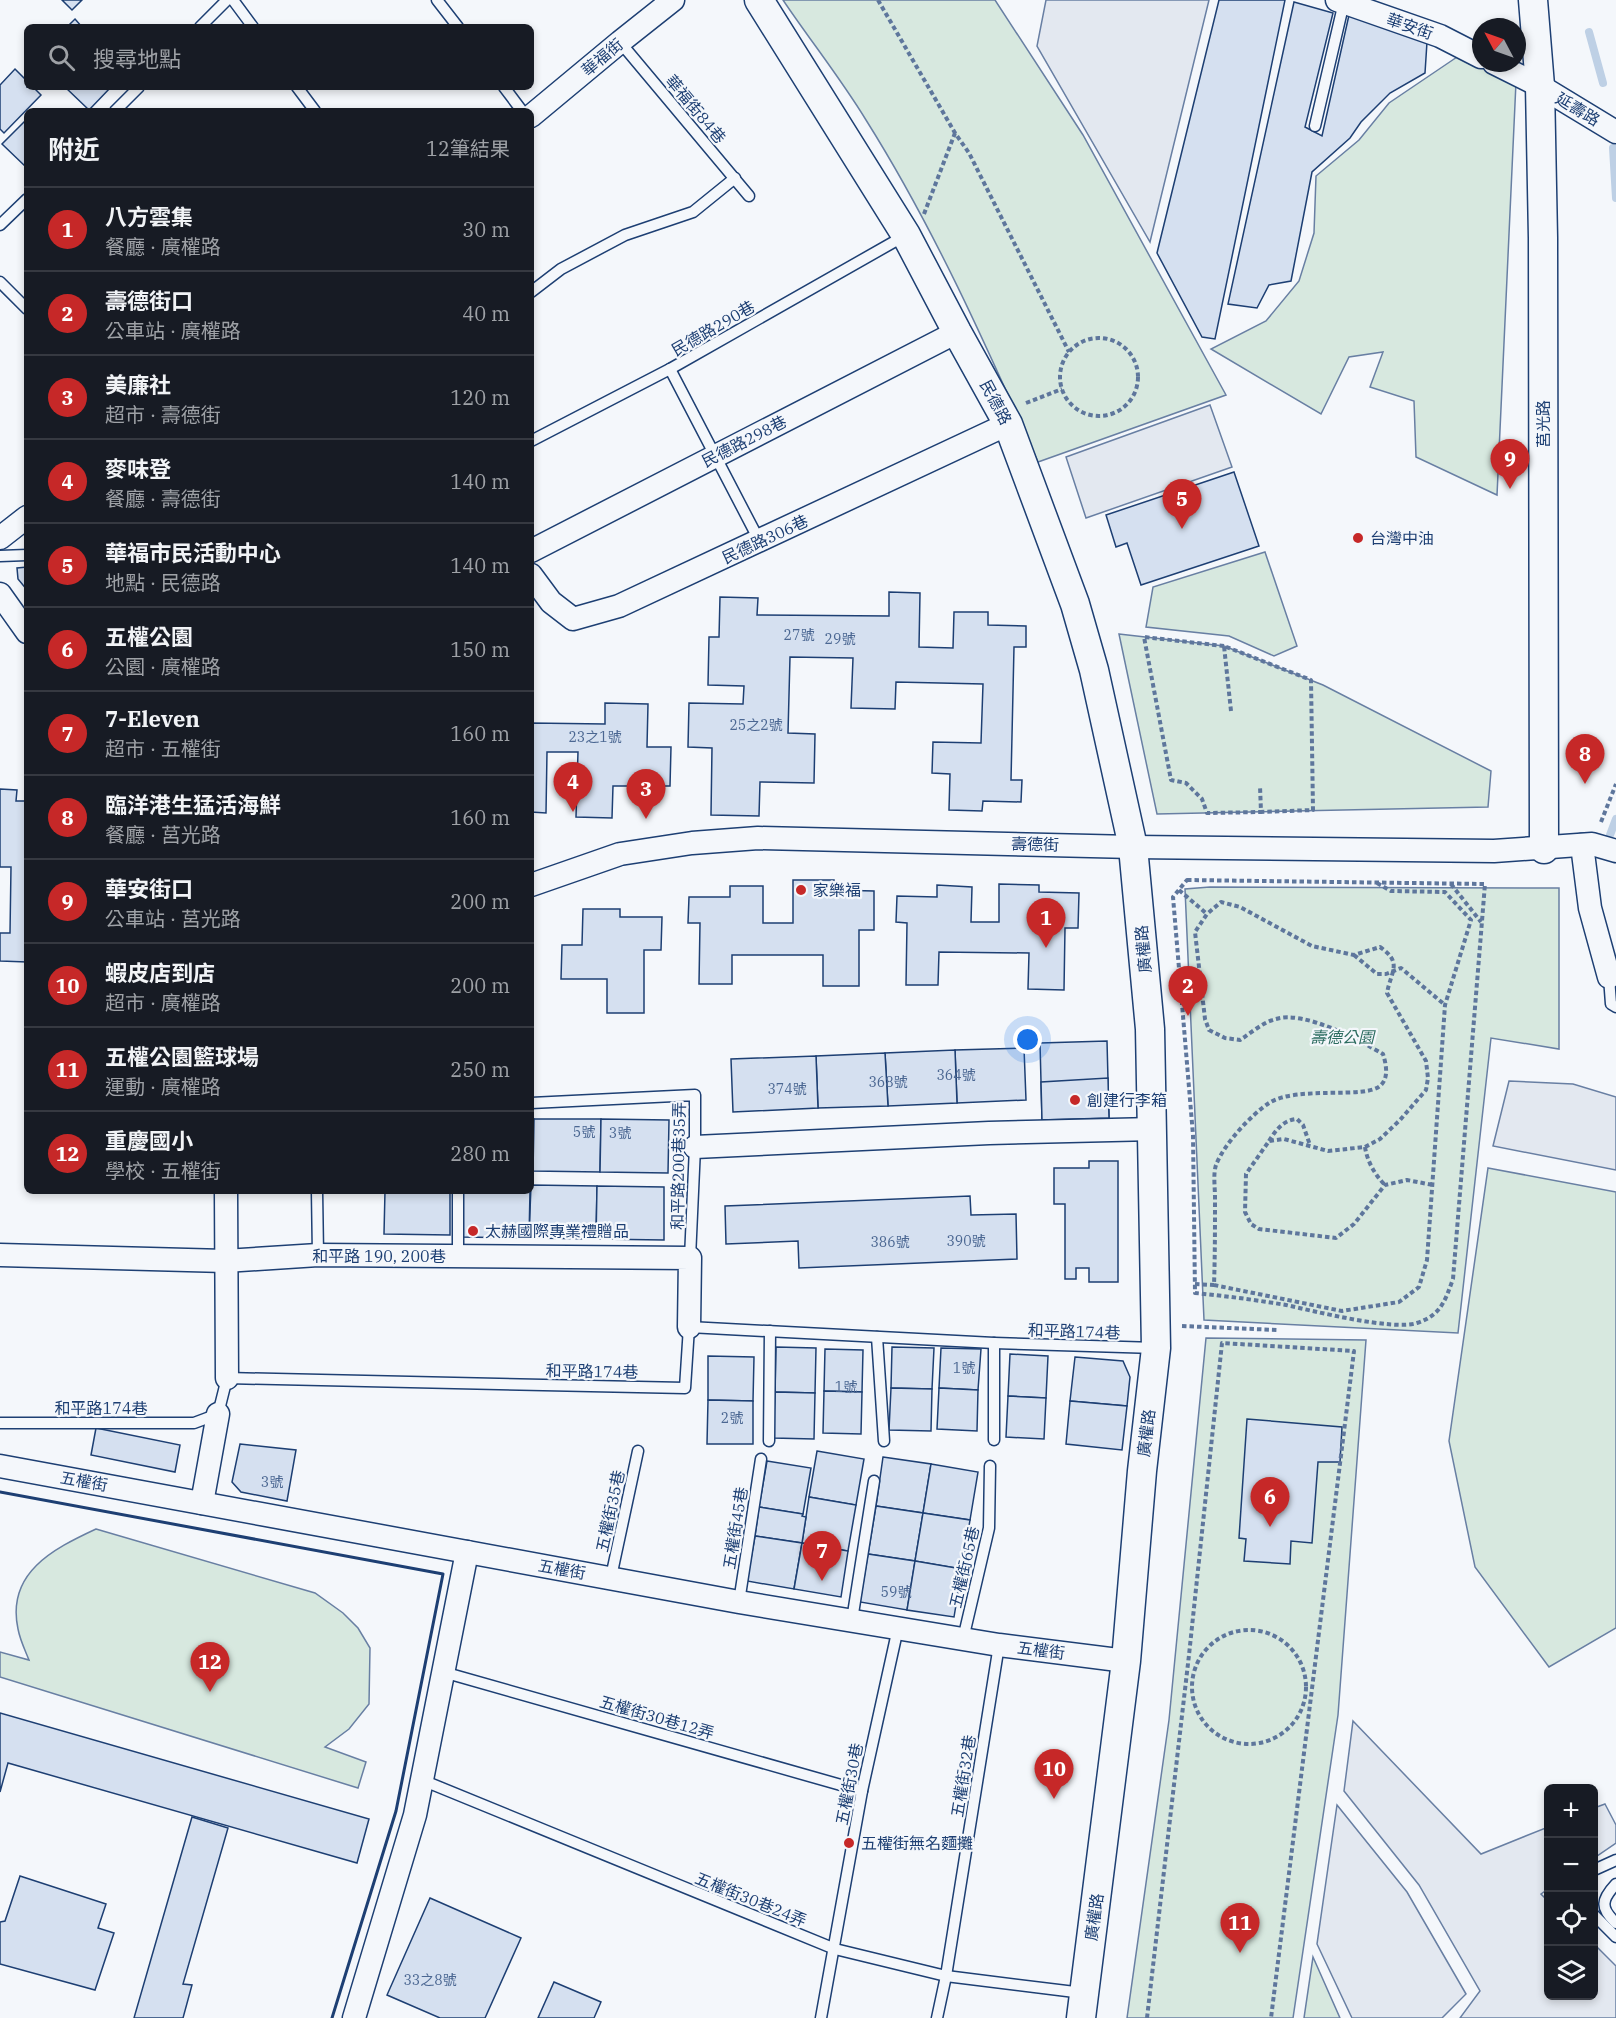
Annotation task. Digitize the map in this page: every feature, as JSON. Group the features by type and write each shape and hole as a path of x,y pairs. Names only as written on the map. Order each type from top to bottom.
{"street":[{"name":"華福街","path":"534,114 673,0"},
{"name":"民德路","path":"759,0 915,226 957,332 1016,414 1094,669 1133,847"},
{"name":"莒光路","path":"1533,0 1540,86 1543,238 1544,849"},
{"name":"華安街","path":"1341,1 1440,36 1472,52"},
{"path":"1512,72 1540,86"},
{"name":"延壽路","path":"1540,86 1616,132"},
{"name":"民德路298巷","path":"534,549 957,332"},
{"name":"民德路306巷","path":"534,579 551,602 573,619 619,606 760,542 1016,414"},
{"path":"0,538 24,519"},
{"path":"0,594 24,628"},
{"name":"壽德街","path":"534,884 620,854 692,843 758,838 1133,847 1483,851 1544,849 1587,844"},
{"path":"1609,977 1590,908 1587,844 1616,851"},
{"name":"廣權路","path":"1082,2006 1126,1661 1155,1336 1154,1129 1150,1029 1133,847"},
{"path":"695,1147 977,1134 1154,1129"},
{"path":"226,1194 227,1378"},
{"name":"和平路 190, 200巷","path":"0,1255 225,1261 318,1255 690,1258"},
{"path":"689,1327 690,1258"},
{"path":"202,1503 218,1414"},
{"name":"五權街","path":"0,1466 739,1602 999,1645 1126,1661"},
{"path":"359,2016 415,1815 467,1552"}],"lane":[{"path":"203,24 227,0"},
{"path":"233,0 251,24"},
{"path":"437,0 456,24"},
{"path":"1315,126 1341,1"},
{"name":"華福街84巷","path":"620,42 749,196"},
{"path":"118,108 136,90"},
{"path":"299,90 313,108"},
{"path":"506,90 520,108"},
{"path":"534,290 561,269 625,235 693,212 735,178"},
{"path":"0,224 24,202"},
{"name":"民德路290巷","path":"534,439 670,369 915,226"},
{"path":"0,282 24,306"},
{"path":"670,369 760,542"},
{"path":"0,556 24,555"},
{"path":"1609,977 1611,1004 1616,1007"},
{"name":"和平路200巷35弄","path":"534,1103 694,1095 695,1147 690,1258"},
{"path":"317,1194 318,1255"},
{"path":"458,1194 458,1256"},
{"name":"和平路174巷","path":"227,1378 685,1388 689,1327 994,1343 1155,1336"},
{"path":"769,1441 770,1331"},
{"path":"877,1337 884,1441"},
{"path":"994,1343 994,1440"},
{"path":"218,1414 227,1378"},
{"name":"和平路174巷","path":"0,1423 194,1423 218,1414"},
{"name":"五權街35巷","path":"611,1577 638,1451"},
{"name":"五權街45巷","path":"739,1602 761,1459"},
{"name":"五權街65巷","path":"963,1639 989,1528 990,1466"},
{"path":"852,1620 874,1481"},
{"name":"五權街30巷","path":"821,2018 862,1791 898,1628"},
{"name":"五權街32巷","path":"938,2018 999,1645"},
{"name":"五權街30巷12弄","path":"443,1672 862,1791"},
{"name":"五權街30巷24弄","path":"422,1780 835,1949 1082,2006"},
{"path":"1598,1868 1616,1860"},
{"path":"1616,1884 1606,1894 1604,1904 1606,1914 1616,1923"},
{"path":"1598,1920 1616,1937"}],"path":[{"path":"878,0 955,133 969,153 1069,352"},
{"path":"915,226 955,133"},
{"path":"1104,338 1127,349 1135,360 1138,373 1138,386 1133,397 1114,414 1101,417 1077,410 1062,389 1060,376 1062,363 1069,352 1079,344 1091,339 1104,338"},
{"path":"1016,414 1062,389"},
{"path":"1144,637 1224,646 1311,680 1313,810 1261,812 1207,813 1202,799 1186,783 1171,780 1144,637"},
{"path":"1224,646 1232,711"},
{"path":"1587,844 1616,784"},
{"path":"1260,786 1261,812"},
{"path":"1186,880 1451,884 1485,884 1453,1280 1443,1306 1427,1319 1416,1324 1404,1325 1362,1320 1243,1298 1195,1293 1193,1135 1173,897 1186,880"},
{"path":"1195,1284 1214,1285 1342,1311 1399,1302 1419,1287 1427,1260 1445,1005 1472,920 1445,892 1391,891 1377,883"},
{"path":"1451,884 1482,923"},
{"path":"1179,890 1207,914"},
{"path":"1214,1285 1216,1167 1230,1142 1271,1102 1304,1093 1360,1092 1374,1089 1386,1078 1386,1067 1383,1054 1315,1021 1279,1017 1240,1040 1226,1038 1209,1030 1205,1019 1195,932 1207,914 1221,902 1240,907 1312,946 1354,955 1377,974 1386,974 1401,968 1445,1005"},
{"path":"1269,1141 1284,1139 1328,1150 1365,1147 1380,1139 1426,1090 1428,1078 1426,1061 1387,993 1394,970 1394,961 1389,953 1380,947 1354,955"},
{"path":"1310,1145 1303,1125 1297,1119 1286,1122 1276,1130 1246,1174 1245,1212 1251,1224 1259,1229 1336,1238 1354,1224 1385,1185 1407,1180 1433,1185"},
{"path":"1365,1147 1366,1156 1373,1167 1375,1176 1385,1185"},
{"path":"1155,1336 1277,1330"},
{"path":"1147,2018 1222,1343 1354,1350 1270,2018"},
{"path":"1253,1630 1271,1634 1287,1643 1298,1657 1305,1674 1306,1694 1300,1713 1289,1729 1272,1740 1253,1745 1233,1743 1215,1734 1201,1720 1193,1702 1191,1684 1196,1666 1205,1650 1219,1639 1235,1631 1253,1630"}],"green space":[{"path":"783,0 995,0 1083,135 1226,395 1038,462 937,245 891,161 836,75"},
{"path":"1460,55 1472,61 1472,72 1495,72 1516,82 1497,495 1416,457 1414,401 1370,387 1383,352 1349,357 1321,414 1211,349 1266,321 1299,281 1314,233 1316,176 1359,140 1389,103"},
{"path":"1265,552 1297,646 1274,656 1229,636 1146,627 1153,587"},
{"path":"1119,634 1224,646 1323,685 1491,771 1488,807 1157,814"},
{"name":"壽德公園","path":"1210,887 1559,888 1559,1049 1491,1038 1458,1333 1204,1320 1185,889"},
{"path":"1488,1168 1616,1192 1616,1628 1549,1667 1475,1567 1449,1441"},
{"path":"1206,1338 1366,1340 1338,1715 1293,2018 1127,2018 1169,1720"},
{"path":"96,1529 315,1593 343,1613 358,1628 370,1648 369,1704 349,1729 325,1747 366,1762 358,1788 0,1677 0,1652 29,1660 19,1633 16,1609 19,1593 26,1578 49,1555"},
{"path":"1313,1957 1340,2018 1304,2018"}],"shaded area":[{"path":"1046,0 1209,0 1150,242 1037,46"},
{"path":"1210,405 1232,467 1086,518 1066,457"},
{"path":"1509,1081 1573,1084 1616,1097 1616,1170 1493,1146"},
{"path":"1353,1721 1481,1854 1544,1829 1544,1892 1541,1894 1544,1897 1544,2000 1598,2000 1598,1948 1616,1966 1616,2018 1460,2018 1480,1991 1419,1885 1344,1791"},
{"path":"1605,1804 1616,1825 1616,1843 1598,1855 1598,1838 1598,1807"},
{"path":"1337,1805 1407,1892 1466,1994 1442,2018 1352,2018 1317,1944"}],"building":[{"path":"62,0 82,0 72,10"},
{"path":"1219,0 1285,0 1215,339 1202,337 1157,253"},
{"path":"1294,2 1333,13 1305,127 1322,136 1349,15 1427,42 1425,73 1390,93 1361,122 1350,138 1312,172 1291,281 1269,285 1257,308 1228,304"},
{"path":"75,19 79,24 70,24"},
{"path":"15,69 24,78 24,90 36,90 41,95 28,108 24,108 24,112 4,133 0,129 0,85"},
{"path":"68,90 108,90 91,108 87,108"},
{"path":"24,122 24,165 2,144"},
{"path":"1234,472 1259,546 1141,585 1127,543 1116,547 1106,515"},
{"path":"24,567 24,586 18,579 17,568"},
{"path":"889,592 920,593 919,647 953,648 954,612 988,612 988,625 1026,626 1026,647 1014,647 1011,780 1022,780 1021,802 983,801 982,811 949,810 950,774 932,773 933,742 981,743 983,684 896,682 895,709 851,708 853,658 790,657 788,733 815,734 814,783 760,782 759,816 711,815 712,748 688,747 689,703 743,704 744,686 708,685 709,637 719,637 720,597 758,598 757,615 889,616"},
{"path":"605,703 648,704 647,747 671,747 670,786 613,786 612,818 576,817 578,752 547,752 546,813 534,812 534,723 605,724"},
{"path":"0,789 17,790 16,801 24,801 24,962 0,961 0,933 10,933 11,867 0,867"},
{"path":"793,880 834,880 834,890 874,891 874,930 859,930 859,986 823,986 823,955 732,955 732,984 699,984 700,923 688,923 689,897 730,897 730,886 763,886 763,923 793,923"},
{"path":"999,884 1039,885 1039,892 1079,893 1078,928 1065,928 1064,990 1028,989 1029,953 939,952 938,985 906,985 907,923 896,922 897,896 937,897 937,885 972,887 971,922 999,922"},
{"path":"583,909 620,909 620,917 662,917 661,950 644,950 644,1013 607,1013 607,979 561,979 562,945 582,945"},
{"path":"1107,1041 1109,1118 1042,1120 1040,1043"},
{"path":"1024,1048 1026,1100 957,1103 955,1050"},
{"path":"955,1050 957,1103 888,1106 885,1053"},
{"path":"885,1053 888,1106 818,1108 816,1056"},
{"path":"816,1056 818,1108 733,1112 731,1059"},
{"name":"創建行李箱","path":"1108,1078 1109,1118 1042,1120 1041,1082"},
{"path":"534,1119 601,1119 600,1172 534,1171"},
{"path":"601,1119 669,1120 668,1173 600,1172"},
{"path":"1089,1161 1118,1161 1118,1282 1089,1282 1089,1268 1076,1268 1076,1279 1065,1279 1065,1204 1054,1204 1054,1168 1089,1168"},
{"path":"534,1185 597,1186 596,1239 529,1238 531,1194 534,1194"},
{"path":"597,1186 664,1187 664,1240 596,1239"},
{"path":"385,1194 450,1194 450,1235 384,1234"},
{"path":"462,1194 530,1194 529,1238 461,1237"},
{"path":"970,1196 971,1215 1016,1214 1017,1259 799,1268 798,1241 726,1244 725,1206"},
{"path":"776,1347 816,1348 815,1393 775,1392"},
{"path":"892,1347 934,1348 932,1389 891,1388"},
{"path":"941,1348 981,1349 978,1390 939,1388"},
{"path":"825,1349 863,1350 862,1392 824,1391"},
{"path":"1010,1354 1048,1356 1046,1398 1008,1396"},
{"path":"708,1356 754,1357 753,1401 708,1400"},
{"path":"1075,1357 1123,1361 1130,1377 1127,1406 1070,1401"},
{"path":"891,1388 932,1389 931,1431 889,1430"},
{"path":"939,1388 978,1390 977,1431 937,1429"},
{"path":"824,1391 862,1392 861,1434 823,1433"},
{"path":"775,1392 815,1393 814,1439 773,1438"},
{"path":"1008,1396 1046,1398 1044,1439 1006,1437"},
{"path":"708,1400 753,1401 753,1444 707,1444"},
{"path":"1070,1401 1127,1406 1122,1450 1066,1444"},
{"path":"1247,1419 1342,1427 1340,1462 1318,1462 1312,1543 1291,1541 1290,1564 1244,1561 1246,1539 1239,1538"},
{"path":"96,1428 180,1445 175,1472 91,1455"},
{"path":"240,1444 296,1450 287,1501 241,1492 232,1482"},
{"path":"817,1451 864,1459 856,1505 809,1497"},
{"path":"883,1457 931,1464 923,1513 876,1506"},
{"path":"767,1461 811,1468 803,1514 759,1507"},
{"path":"931,1464 978,1472 970,1520 923,1513"},
{"path":"809,1497 856,1505 848,1551 802,1543"},
{"path":"876,1506 923,1513 915,1561 868,1554"},
{"path":"759,1507 803,1514 802,1516 806,1517 802,1543 755,1536"},
{"path":"923,1513 970,1520 962,1569 915,1561"},
{"path":"755,1536 802,1543 794,1589 747,1581"},
{"path":"802,1543 848,1551 841,1597 794,1589"},
{"path":"868,1554 915,1561 907,1610 860,1602"},
{"path":"915,1561 962,1569 954,1617 907,1610"},
{"path":"0,1713 369,1819 357,1863 8,1763 0,1792"},
{"path":"192,1817 228,1828 183,1984 192,1985 183,2018 134,2018"},
{"path":"20,1876 106,1904 98,1928 114,1933 95,1990 0,1964 0,1922 5,1921"},
{"path":"430,1898 521,1938 485,2018 440,2018 387,1995"},
{"path":"554,1982 601,2002 594,2018 538,2018"}],"waterway":[{"path":"1589,32 1603,83"},
{"path":"1613,148 1616,198"},
{"path":"1610,835 1616,819"}],"wall":[{"path":"0,1492 443,1574 396,1811 332,2018"}],"place":[{"name":"華安街口","path":"1510,489"},
{"name":"華福市民活動中心","path":"1182,529"},
{"name":"台灣中油","path":"1358,538"},
{"name":"臨洋港生猛活海鮮","path":"1585,784"},
{"name":"麥味登","path":"573,812"},
{"name":"美廉社","path":"646,819"},
{"name":"家樂福","path":"801,890"},
{"name":"八方雲集","path":"1046,948"},
{"name":"壽德街口","path":"1188,1016"},
{"name":"創建行李箱","path":"1075,1100"},
{"name":"太赫國際專業禮贈品","path":"473,1231"},
{"name":"五權公園","path":"1270,1527"},
{"name":"7-Eleven","path":"822,1581"},
{"name":"重慶國小","path":"210,1692"},
{"name":"蝦皮店到店","path":"1054,1799"},
{"name":"五權街無名麵攤","path":"849,1843"},
{"name":"五權公園籃球場","path":"1240,1953"}]}
